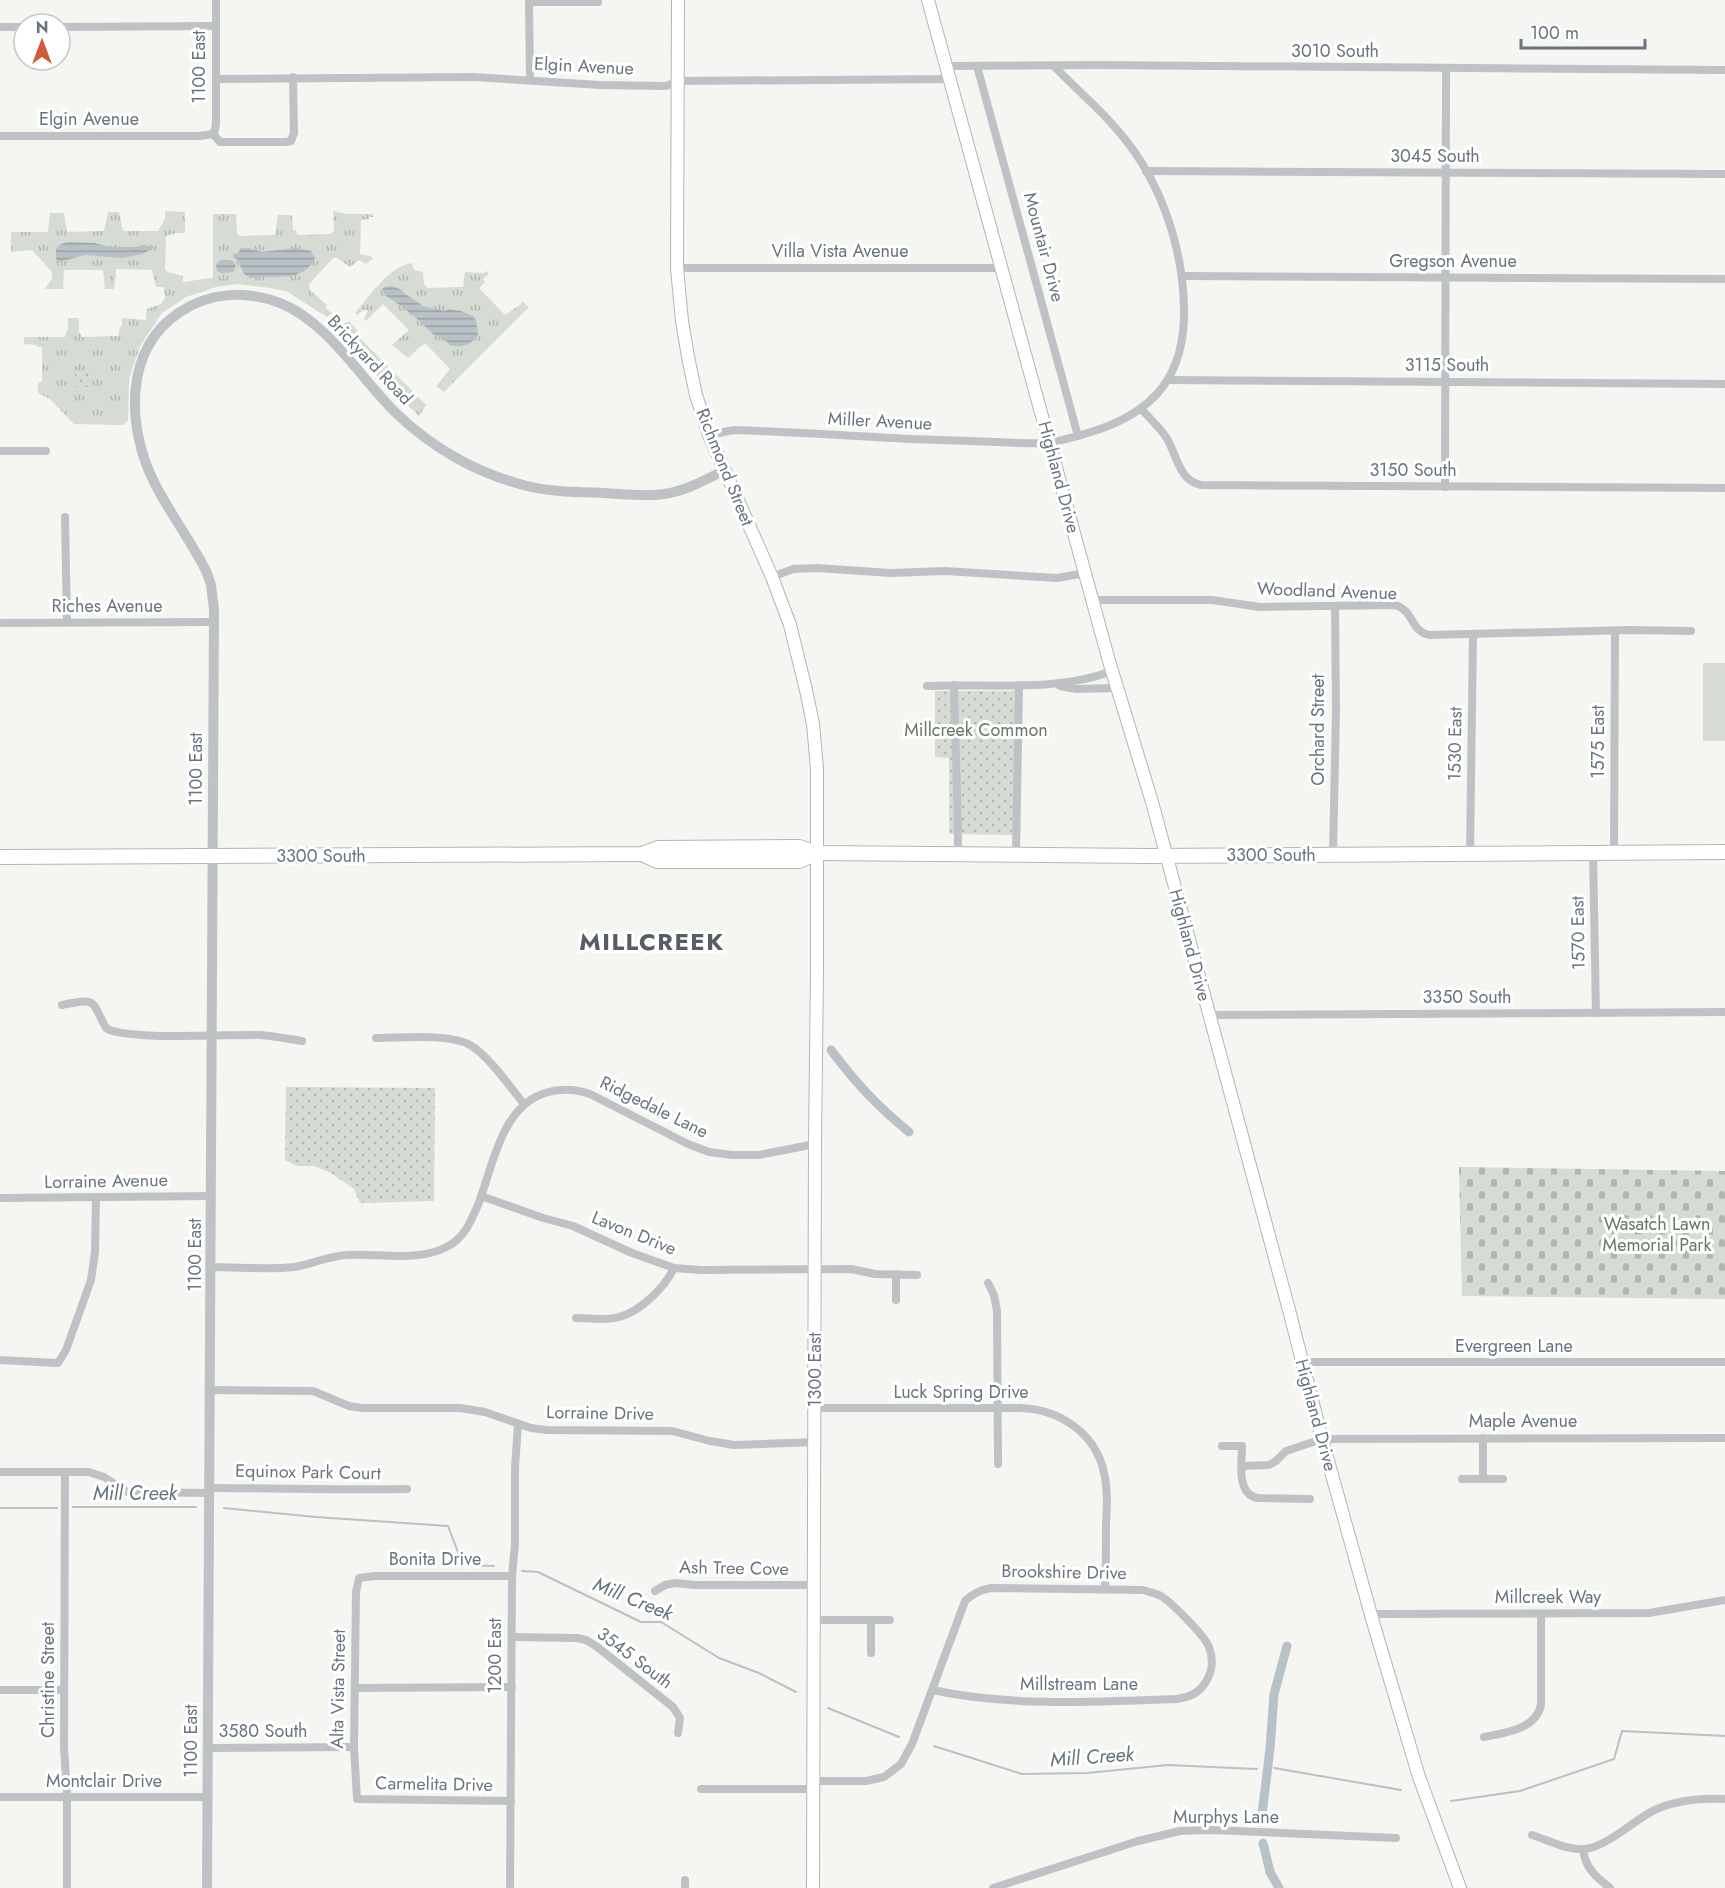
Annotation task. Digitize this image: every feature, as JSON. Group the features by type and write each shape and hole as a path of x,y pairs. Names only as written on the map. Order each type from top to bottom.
{"main road":[{"name":"Richmond Street","path":"678,0 677,268 682,321 691,375 709,435 723,471 772,577 796,646 813,724 817,768 817,853"},
{"name":"Highland Drive","path":"928,0 1112,671 1152,802 1371,1614 1419,1777 1460,1888"},
{"name":"3300 South","path":"0,857 642,854 657,861 799,861 817,853 1166,856 1725,852"},
{"name":"1300 East","path":"813,1888 817,853"}],"street":[{"name":"1100 East","path":"213,134 215,130 216,0"},
{"path":"530,80 529,2 598,2"},
{"path":"72,27 216,26"},
{"name":"3010 South","path":"946,66 1725,70"},
{"name":"Mountair Drive","path":"977,66 1078,436"},
{"path":"1054,66 1113,125 1131,148 1146,171 1169,222 1182,276 1184,295 1184,331 1177,362 1169,380"},
{"path":"1446,68 1446,487"},
{"path":"213,134 220,142 291,141 294,134 293,77"},
{"name":"Elgin Avenue","path":"216,79 473,77 600,85 666,86 679,81 950,79"},
{"name":"Elgin Avenue","path":"0,136 200,136 213,134"},
{"name":"3045 South","path":"1146,171 1725,174"},
{"name":"Villa Vista Avenue","path":"677,268 1002,268"},
{"name":"Gregson Avenue","path":"1182,276 1725,279"},
{"name":"Brickyard Road","path":"214,622 213,597 207,573 154,483 147,466 137,429 135,399 142,358 157,333 171,318 187,307 214,297 254,295 283,304 299,314 320,329 395,412 418,432 458,459 503,479 562,491 646,495 679,490 723,471"},
{"name":"Miller Avenue","path":"709,435 741,430 958,441 1049,443 1111,426 1141,409 1169,380"},
{"name":"3115 South","path":"1169,380 1725,384"},
{"name":"3150 South","path":"1141,409 1165,435 1181,470 1194,484 1208,486 1725,488"},
{"path":"0,451 46,451"},
{"path":"65,517 67,622"},
{"path":"772,577 794,569 816,568 891,573 945,571 1057,578 1085,573"},
{"name":"Woodland Avenue","path":"1093,600 1212,600 1260,606 1395,605 1405,609 1418,630 1424,635 1616,631 1691,632"},
{"name":"Orchard Street","path":"1333,854 1336,711 1335,606"},
{"name":"1100 East","path":"207,1888 214,622"},
{"name":"Riches Avenue","path":"0,623 214,622"},
{"name":"1575 East","path":"1614,852 1616,631"},
{"name":"1530 East","path":"1470,853 1473,635"},
{"path":"927,686 1051,685 1088,680 1112,671"},
{"path":"954,685 958,854"},
{"path":"1016,855 1019,685"},
{"path":"1051,685 1076,689 1117,688"},
{"name":"1570 East","path":"1593,852 1596,1012"},
{"path":"62,1005 92,1003 97,1008 106,1028 115,1032 162,1035 260,1035 302,1041"},
{"name":"3350 South","path":"1209,1015 1725,1012"},
{"path":"376,1038 445,1038 465,1043 483,1055 524,1104"},
{"name":"Ridgedale Lane","path":"212,1267 291,1267 345,1255 418,1255 432,1253 450,1245 463,1234 473,1218 508,1122 524,1104 552,1091 567,1089 583,1092 688,1144 721,1155 759,1155 815,1144"},
{"name":"Lorraine Avenue","path":"0,1198 211,1196"},
{"name":"Lavon Drive","path":"481,1196 573,1226 632,1253 674,1268 701,1270 851,1269 875,1275 917,1275"},
{"path":"0,1360 58,1363 66,1350 91,1280 96,1252 96,1197"},
{"path":"576,1318 614,1318 625,1315 662,1287 674,1268"},
{"path":"896,1275 896,1300"},
{"path":"988,1282 994,1295 997,1311 998,1464"},
{"name":"Evergreen Lane","path":"1302,1362 1725,1362"},
{"name":"Lorraine Drive","path":"209,1390 313,1391 349,1406 362,1408 460,1408 485,1412 518,1424 546,1430 672,1431 710,1441 734,1444 815,1442"},
{"name":"Luck Spring Drive","path":"815,1408 1031,1408 1053,1414 1072,1425 1096,1451 1106,1484 1105,1589"},
{"name":"1200 East","path":"510,1888 512,1576 518,1424"},
{"path":"1483,1438 1483,1479"},
{"name":"Maple Avenue","path":"1242,1466 1272,1464 1286,1451 1322,1439 1725,1438"},
{"path":"1222,1446 1242,1446 1243,1484 1250,1496 1310,1499"},
{"path":"0,1472 97,1474 127,1492 209,1490"},
{"name":"Christine Street","path":"65,1472 64,1748 67,1797 67,1888"},
{"path":"1462,1479 1503,1479"},
{"name":"Equinox Park Court","path":"209,1490 407,1489"},
{"name":"Bonita Drive","path":"359,1578 512,1576"},
{"name":"Alta Vista Street","path":"357,1799 354,1747 356,1592 359,1578"},
{"name":"Ash Tree Cove","path":"655,1591 665,1585 675,1583 814,1585"},
{"name":"Brookshire Drive","path":"701,1789 813,1785 866,1781 884,1777 901,1764 912,1744 965,1601 974,1593 991,1588 1143,1590 1159,1595 1203,1637 1209,1647 1212,1668"},
{"name":"Millcreek Way","path":"1371,1614 1648,1613 1725,1600"},
{"path":"1484,1737 1504,1733 1528,1724 1540,1711 1541,1614"},
{"path":"814,1620 890,1620"},
{"path":"871,1620 871,1653"},
{"name":"3545 South","path":"512,1637 577,1638 591,1643 672,1707 680,1718 678,1733"},
{"name":"Millstream Lane","path":"932,1690 1036,1703 1177,1699 1188,1698 1202,1687 1212,1668"},
{"path":"355,1688 512,1688"},
{"path":"0,1690 64,1690"},
{"name":"3580 South","path":"208,1748 354,1747"},
{"name":"Montclair Drive","path":"0,1797 207,1797"},
{"name":"Carmelita Drive","path":"357,1799 511,1801"},
{"path":"1532,1835 1572,1848 1583,1849 1593,1847 1618,1834 1658,1809 1697,1799 1725,1799"},
{"name":"Murphys Lane","path":"993,1888 1138,1841 1180,1831 1212,1830 1396,1838"},
{"path":"1583,1849 1584,1861 1592,1874 1610,1888"}],"green space":[{"path":"165,211 185,212 185,233 166,236 165,269 167,272 183,276 183,282 213,278 213,214 236,214 239,236 275,235 278,215 292,215 293,230 296,230 297,235 331,234 334,230 333,211 347,214 373,214 373,217 369,219 361,220 360,254 372,257 372,259 366,264 359,260 350,267 337,258 333,258 309,284 310,290 327,305 325,308 332,313 327,317 286,291 270,288 238,284 216,287 186,297 162,313 140,346 129,379 128,420 124,425 74,424 50,399 38,393 38,383 42,381 42,347 24,344 24,337 65,337 68,330 68,318 79,318 79,331 82,337 118,336 122,318 146,320 147,309 161,304 165,298 164,287 156,287 152,270 116,269 114,289 105,289 103,270 64,270 63,289 45,289 52,278 52,272 32,250 11,252 11,232 48,232 50,213 64,213 67,232 104,231 108,212 119,212 123,231 158,231 165,219"},
{"path":"412,263 414,270 423,272 424,284 427,288 463,287 465,272 483,273 487,271 489,274 483,279 485,282 479,288 505,315 523,302 529,307 444,392 436,386 450,369 426,344 408,358 392,345 409,330 383,304 366,321 364,319 368,310 363,310 357,315 355,313 387,276"},
{"path":"349,322 357,330 356,334 426,405 419,416 378,377 341,333 343,324"},
{"path":"92,373 92,387 75,387 75,374"},
{"path":"1703,663 1725,663 1725,741 1703,741"},
{"name":"Millcreek Common","path":"935,691 1016,691 1013,835 949,834 949,758 935,757"},
{"path":"286,1087 435,1088 434,1201 360,1203 354,1189 331,1173 314,1166 297,1166 285,1160"},
{"name":"Wasatch Lawn Memorial Park","path":"1459,1167 1725,1171 1725,1299 1462,1296"}],"shaded area":[{"path":"68,242 94,243 111,247 143,245 155,247 142,254 122,258 85,255 59,262 56,259 56,249"},
{"path":"241,248 262,252 296,248 311,251 315,258 311,265 301,273 280,277 252,278 245,274 238,260 233,257 233,254 238,253"},
{"path":"221,260 230,260 235,263 233,272 217,271 216,264"},
{"path":"392,286 402,290 423,306 444,311 449,309 461,311 473,316 476,320 478,335 472,342 465,345 449,345 385,295 382,289"}],"waterway":[{"path":"831,1050 867,1093 909,1132"},
{"name":"Mill Creek","path":"73,1507 196,1507"},
{"name":"Mill Creek","path":"0,1508 57,1508"},
{"name":"Mill Creek","path":"224,1508 448,1526 463,1565 494,1566"},
{"name":"Mill Creek","path":"522,1571 538,1572 641,1622 661,1622 719,1658 759,1673 796,1692"},
{"path":"1261,1822 1274,1694 1287,1646"},
{"name":"Mill Creek","path":"828,1708 899,1737"},
{"name":"Mill Creek","path":"1451,1801 1520,1791 1614,1759 1622,1731 1725,1736"},
{"name":"Mill Creek","path":"934,1746 1022,1774 1087,1773 1168,1765 1257,1769"},
{"name":"Mill Creek","path":"1274,1768 1401,1790"},
{"path":"1263,1843 1270,1872 1279,1888"}],"district":[{"name":"MILLCREEK","path":"652,941"}]}
